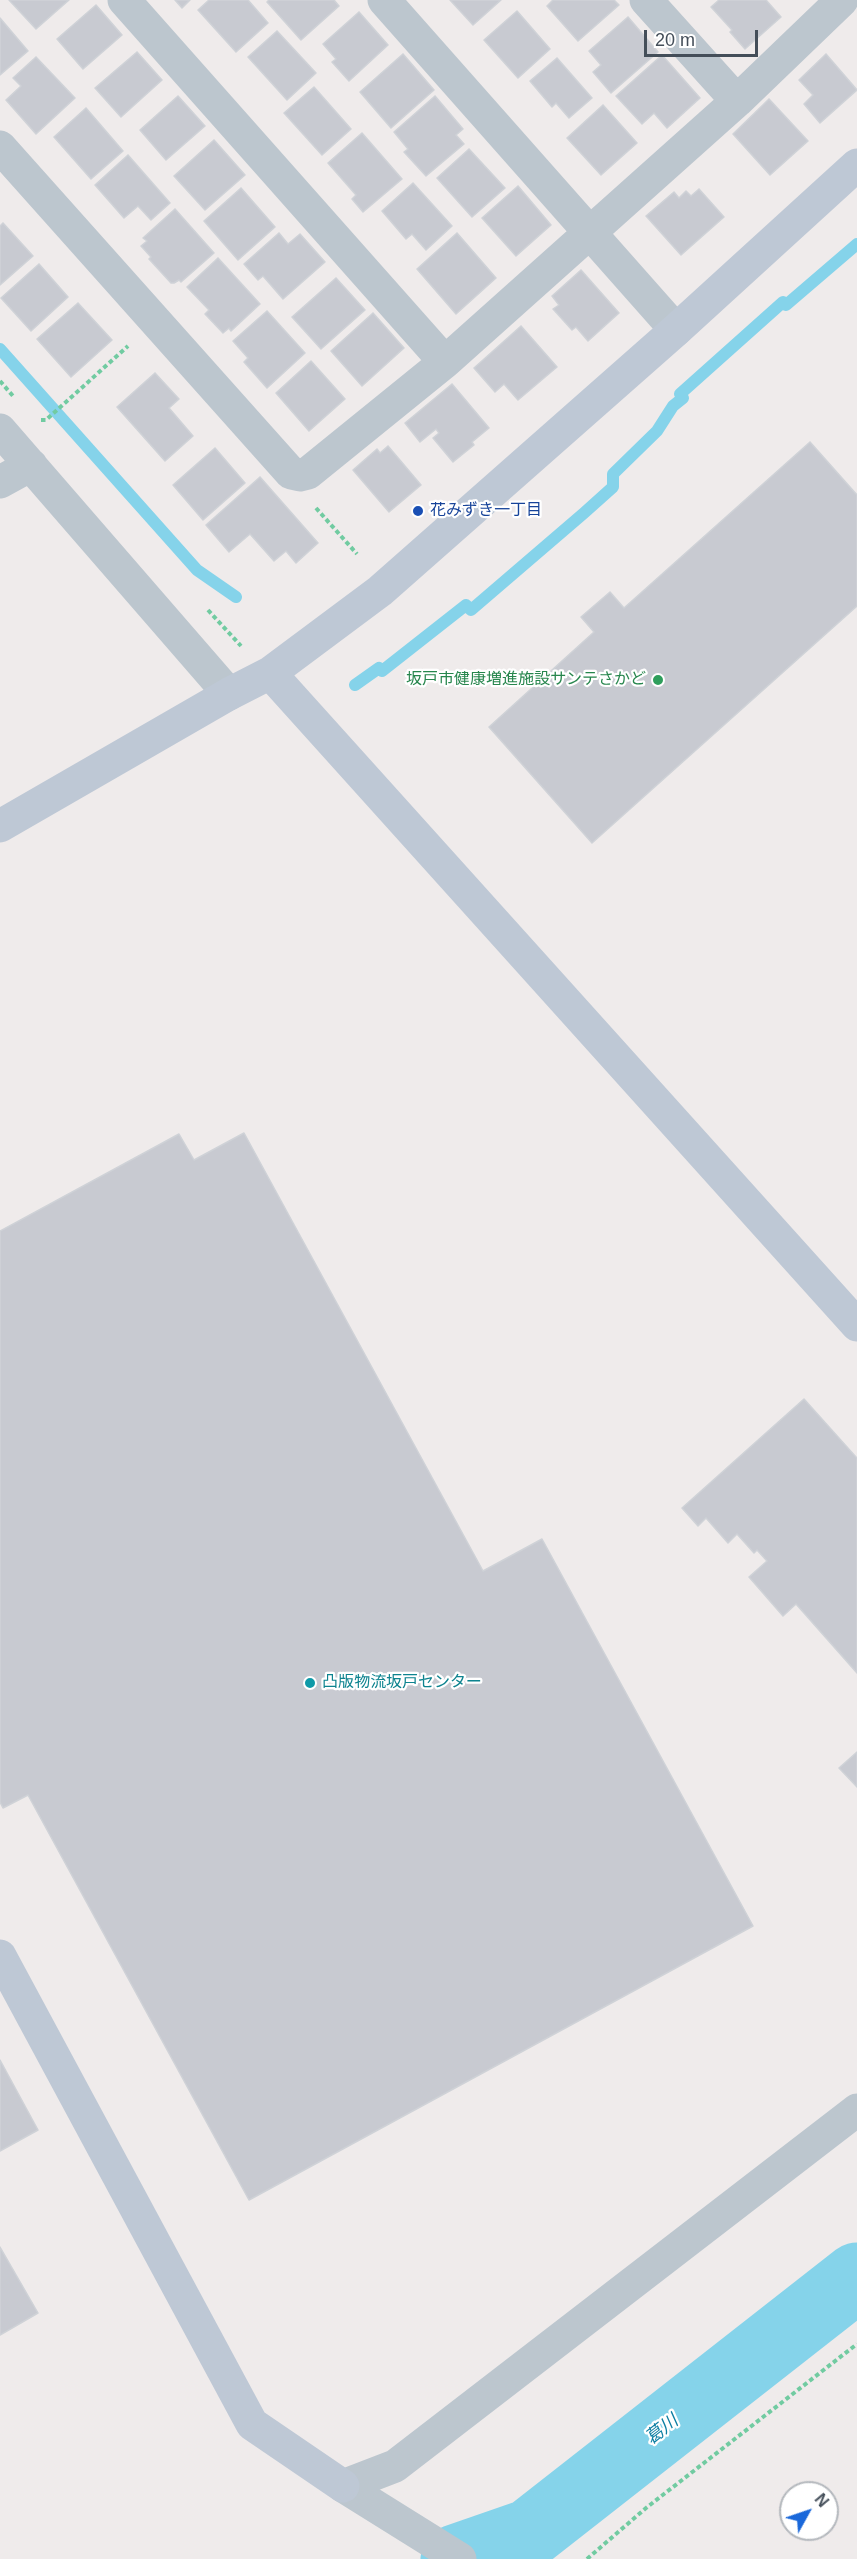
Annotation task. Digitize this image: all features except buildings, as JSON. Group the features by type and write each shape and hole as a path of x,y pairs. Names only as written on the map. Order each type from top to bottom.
{"street":[{"path":"124,0 445,362"},
{"path":"384,0 676,330"},
{"path":"646,0 737,101"},
{"path":"0,147 291,473 308,474 445,362 737,101 842,0"},
{"path":"0,826 229,694 270,673 380,591 676,330 857,165"},
{"path":"0,430 229,694"},
{"path":"0,483 31,465"},
{"path":"270,673 857,1325"},
{"path":"0,1956 252,2424 384,2513 460,2559"},
{"path":"343,2486 395,2466 857,2110"}],"path":[{"path":"46,420 156,321"},
{"path":"308,474 305,496 357,554"},
{"path":"587,2559 645,2508 857,2344"}],"waterway":[{"path":"355,685 379,668 382,671 466,605 471,610 584,513 613,487 613,474 657,431 673,406 683,398 680,394 783,302 786,305 857,244"},
{"path":"0,349 197,570 236,597"},
{"name":"葛川","path":"455,2559 530,2533 857,2277"}],"place":[{"name":"花みずき一丁目","path":"418,511"},
{"name":"坂戸市健康増進施設サンテさかど","path":"658,680"},
{"name":"凸版物流坂戸センター","path":"310,1683"}]}
